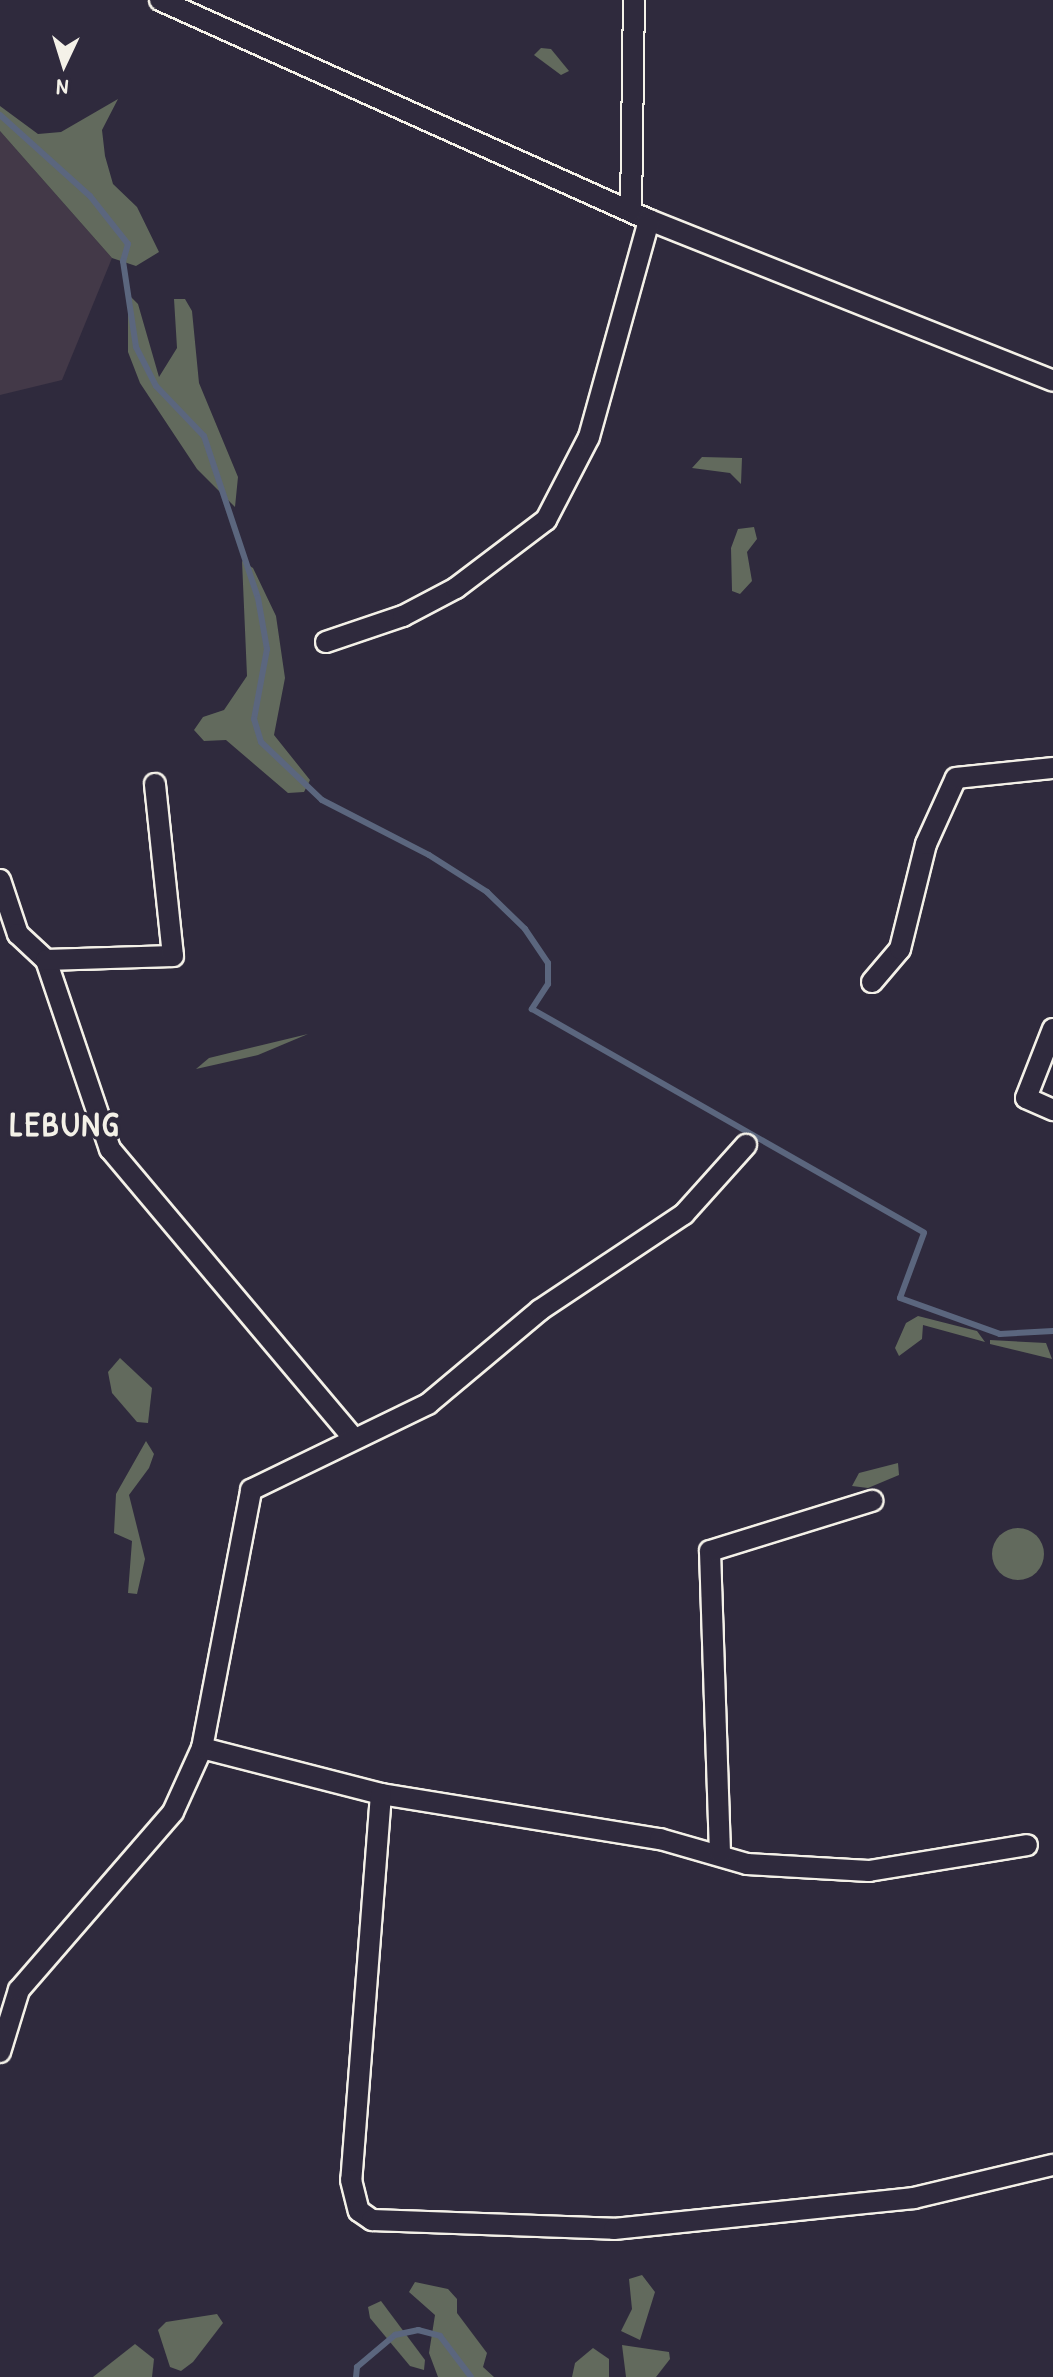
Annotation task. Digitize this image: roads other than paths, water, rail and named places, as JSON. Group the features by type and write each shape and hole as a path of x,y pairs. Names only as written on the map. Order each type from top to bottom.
{"street":[{"path":"160,0 640,216 1053,381"},
{"path":"326,642 403,616 456,588 546,520 589,437 640,216 634,0"},
{"path":"872,982 900,949 926,844 956,778 1053,768"},
{"path":"46,960 173,956 155,784"},
{"path":"0,880 18,934 46,960 110,1149 353,1438"},
{"path":"1053,1029 1026,1098 1053,1110"},
{"path":"0,2052 19,1990 173,1812 202,1748 251,1490 428,1404 540,1310 623,1260 684,1214 746,1145"},
{"path":"720,1853 710,1551 872,1501"},
{"path":"202,1748 381,1794 720,1853 747,1864 869,1871 1027,1845"},
{"path":"381,1794 351,2180 359,2211 372,2220 614,2229 914,2198 1053,2165"}],"waterway":[{"path":"0,115 90,196 128,244 123,261 136,347 156,386 204,436 258,598 267,649 254,719 261,742 322,800 429,855 487,892 525,929 548,963 548,984 532,1009 924,1233 900,1298 1000,1334 1053,1331"},
{"path":"356,2377 357,2367 395,2335 418,2330 440,2336 471,2377"}],"district":[{"name":"LEBUNG","path":"65,1125"}]}
